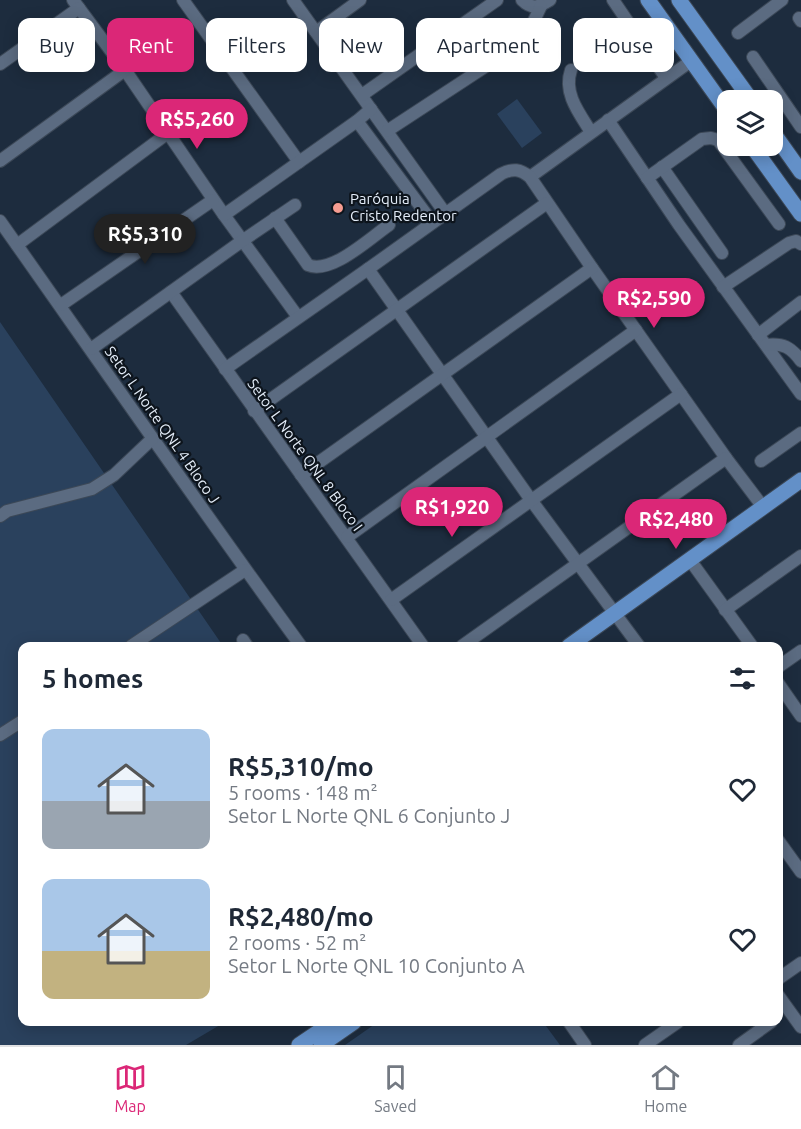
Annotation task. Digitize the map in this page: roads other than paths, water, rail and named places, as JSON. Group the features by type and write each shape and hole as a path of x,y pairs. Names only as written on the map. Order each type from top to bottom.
{"main road":[{"path":"648,0 717,97"},
{"path":"679,0 744,90"},
{"path":"783,146 801,170"},
{"path":"759,156 801,214"},
{"path":"575,642 801,480"},
{"path":"299,1045 327,1026"},
{"path":"321,1045 348,1026"}],"street":[{"path":"183,0 299,162"},
{"path":"293,0 445,213"},
{"path":"316,32 360,0"},
{"path":"362,94 498,0"},
{"path":"522,0 528,6 546,3"},
{"path":"612,0 666,78"},
{"path":"738,33 782,0"},
{"path":"387,131 503,55 529,31 546,3"},
{"path":"0,64 76,4 107,46"},
{"path":"753,57 801,127"},
{"path":"527,174 691,61"},
{"path":"571,70 568,90 591,132"},
{"path":"0,161 122,72"},
{"path":"126,72 213,200 298,317"},
{"path":"224,215 371,109"},
{"path":"608,120 646,178 801,394"},
{"path":"357,121 432,222"},
{"path":"17,245 168,133"},
{"path":"646,178 702,139 718,140 779,224"},
{"path":"662,167 722,253"},
{"path":"225,369 501,174 516,169 527,174 726,458 764,507"},
{"path":"61,305 213,200"},
{"path":"255,411 547,203"},
{"path":"91,349 295,205"},
{"path":"275,218 308,265 314,268 330,266 389,225"},
{"name":"Setor L Norte QNL 4 Bloco J","path":"0,221 61,305 152,439 298,642"},
{"path":"723,287 789,243 801,244"},
{"path":"301,475 592,268"},
{"path":"368,269 531,500 636,642"},
{"name":"Setor L Norte QNL 8 Bloco I","path":"171,292 420,642"},
{"path":"758,335 801,302"},
{"path":"347,537 636,330"},
{"path":"766,345 784,344 801,362"},
{"path":"778,363 784,344"},
{"path":"391,600 681,394"},
{"path":"761,461 801,433"},
{"path":"0,516 7,511 92,489 114,476 152,439"},
{"path":"468,642 726,458"},
{"path":"725,610 801,556"},
{"path":"690,560 749,642"},
{"path":"137,642 245,570"},
{"path":"783,664 801,651"},
{"path":"783,694 801,716"},
{"path":"0,735 18,724"},
{"path":"783,847 801,872"},
{"path":"783,976 801,963"},
{"path":"783,1012 801,1027"},
{"path":"572,1026 585,1045"},
{"path":"645,1045 672,1026"},
{"path":"739,1045 765,1026"}],"place":[{"name":"Paróquia Cristo Redentor","path":"338,208"}]}
